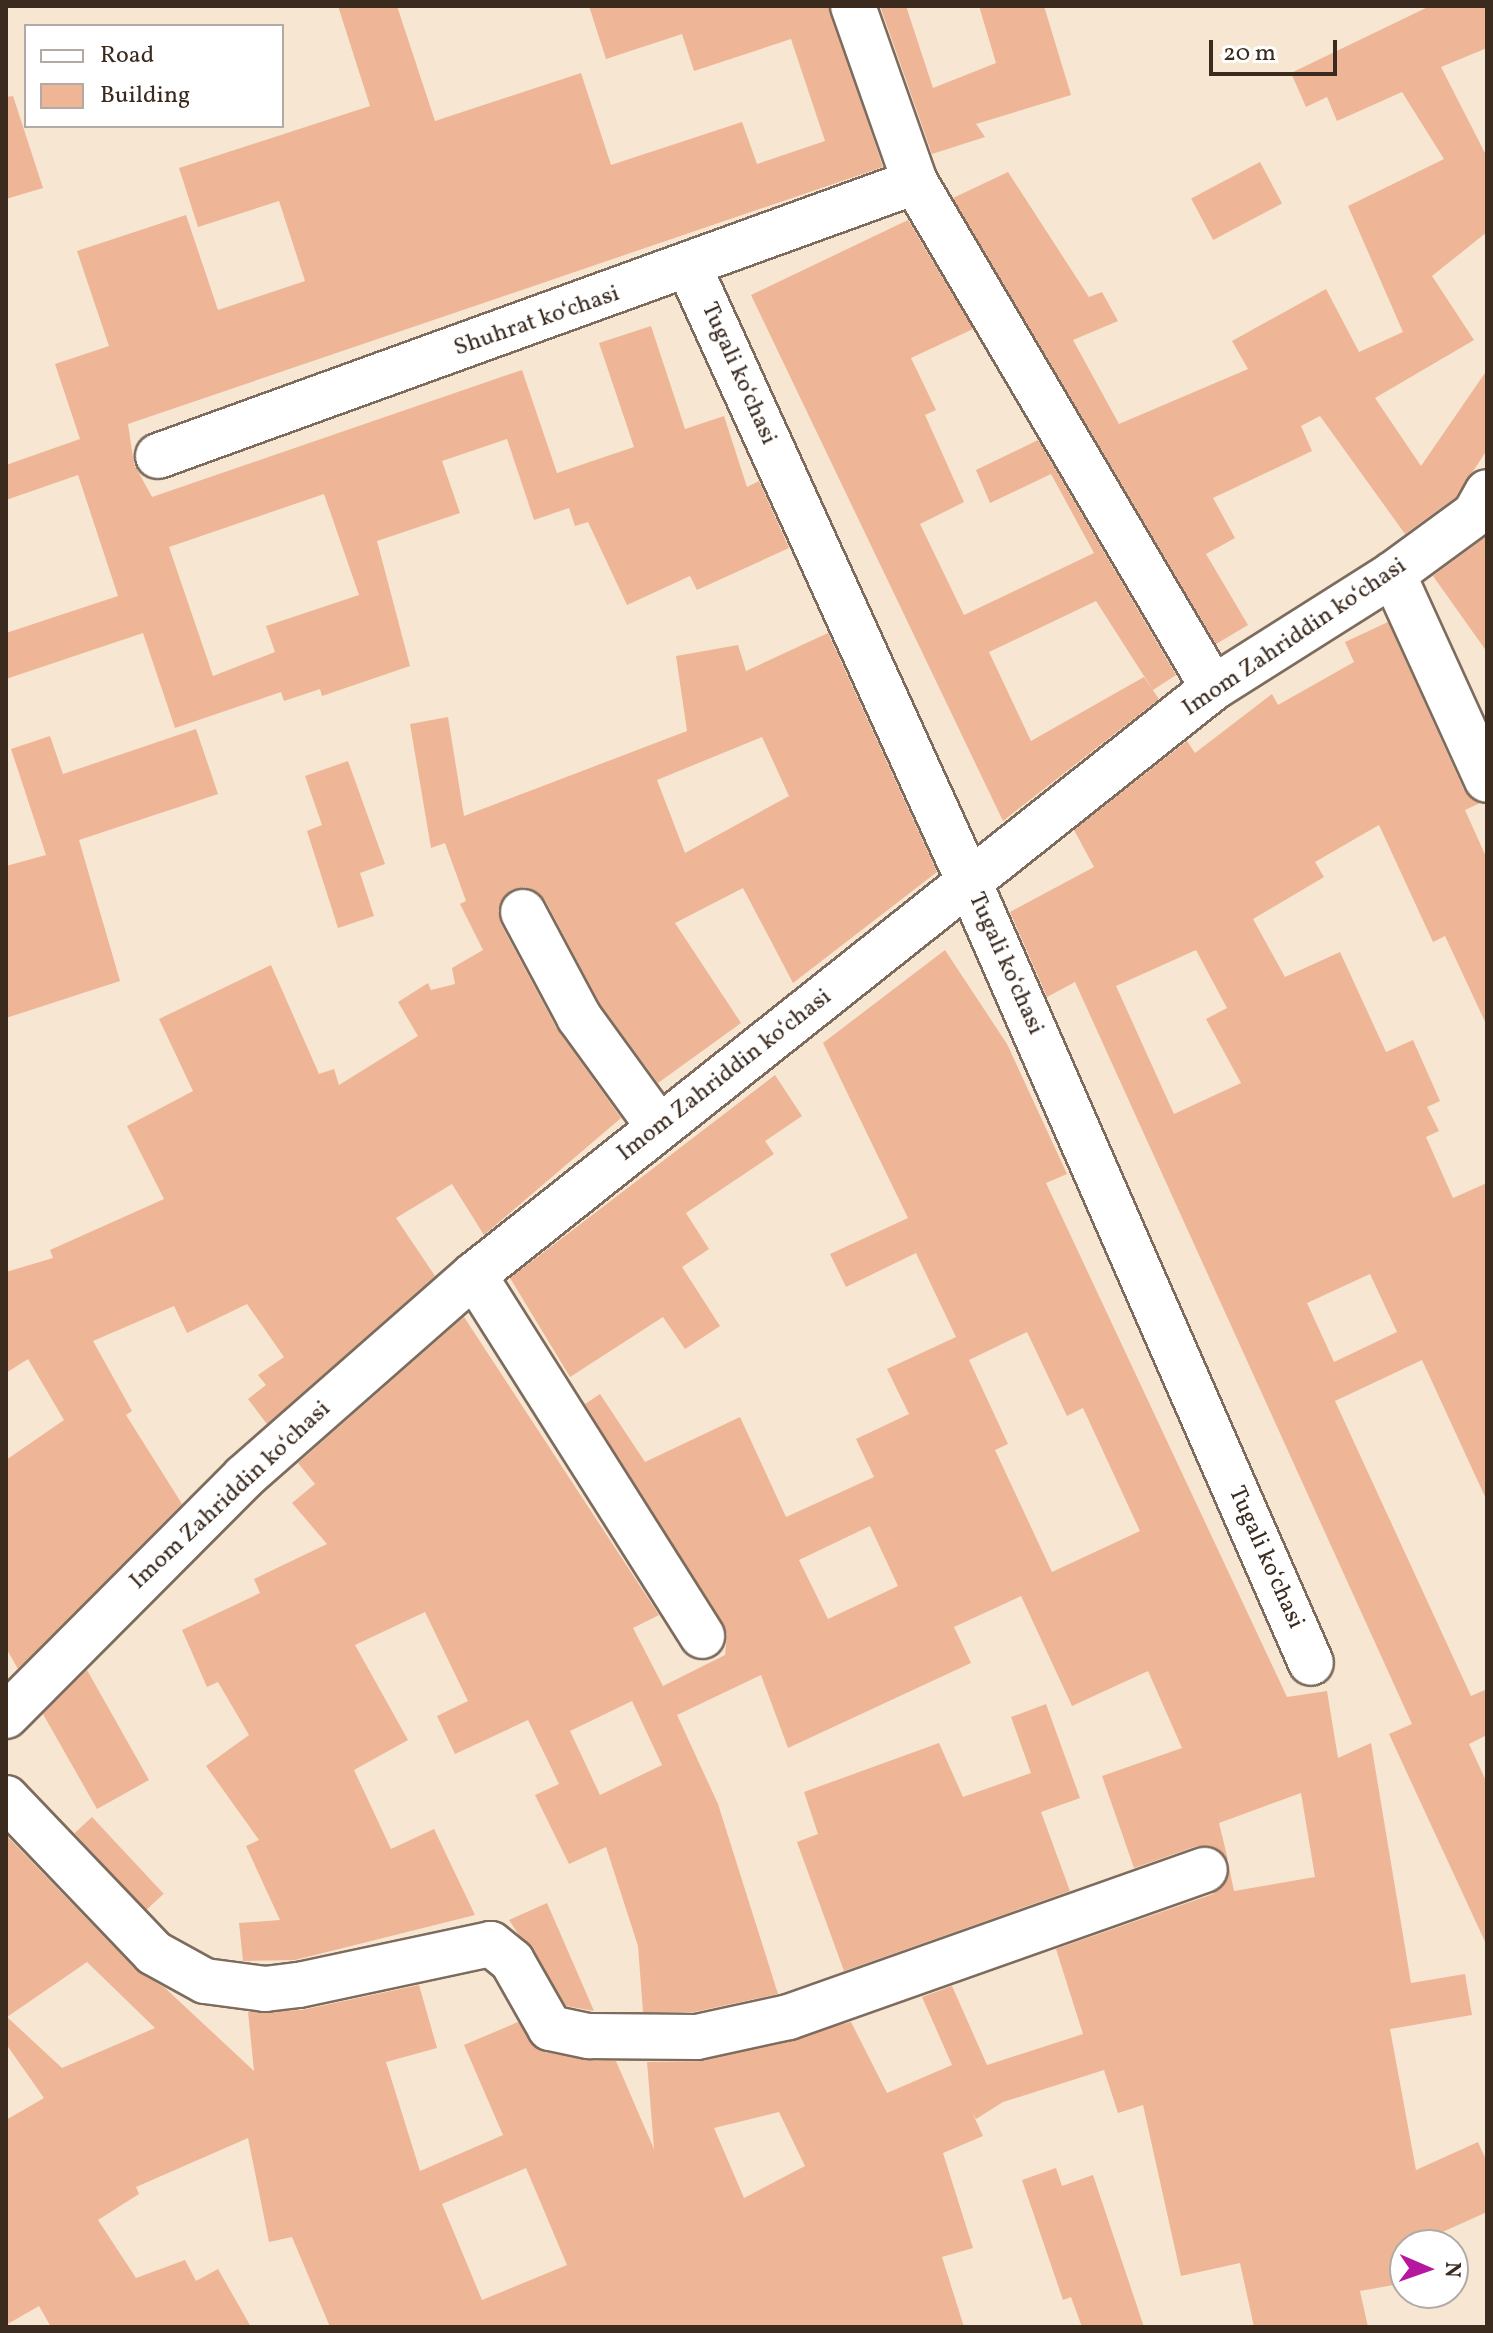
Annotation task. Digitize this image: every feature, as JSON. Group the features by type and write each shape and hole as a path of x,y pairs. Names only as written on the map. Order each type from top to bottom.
{"street":[{"path":"853,6 915,182 1213,688"},
{"name":"Shuhrat koʻchasi","path":"158,456 690,269 915,182"},
{"name":"Tugali koʻchasi","path":"690,269 970,884 1311,1663"},
{"name":"Imom Zahriddin koʻchasi","path":"6,1716 244,1477 474,1275 1213,688 1393,574 1475,514 1487,492"},
{"path":"1393,574 1487,780"},
{"path":"523,912 579,1017 659,1127"},
{"path":"474,1275 702,1636"},
{"path":"6,1798 154,1953 205,1981 299,1985 491,1944 512,1961 550,2028 589,2036 697,2037 789,2017 1205,1870"}],"building":[{"path":"338,6 397,6 435,121 581,73 611,165 742,122 757,164 825,141 791,39 694,71 682,34 606,59 589,6 829,6 883,167 128,424 134,464 152,497 522,370 557,473 634,447 599,343 651,326 685,429 724,416 747,487 759,481 789,548 697,590 690,576 627,605 588,522 575,526 569,508 534,520 507,439 442,461 460,513 377,541 410,666 322,696 320,689 284,701 281,692 175,728 143,633 6,679 6,633 118,596 78,475 6,500 6,465 80,439 55,364 109,346 77,251 186,215 218,310 305,281 279,201 198,227 179,168 370,106","holes":["324,494 359,595 266,626 275,652 213,676 169,547"]},
{"path":"880,6 906,6 933,88 996,63 979,6 1044,6 1071,95 976,124 985,137 932,154"},
{"path":"1430,6 1487,6 1487,48 1441,67 1487,157 1487,232 1432,276 1474,340 1375,398 1421,466 1487,370 1487,450 1456,497 1405,534 1320,416 1301,426 1312,451 1213,498 1235,538 1206,554 1248,625 1216,644 953,198 1008,172 1089,297 1102,292 1118,321 1073,340 1119,424 1248,369 1232,341 1326,289 1359,352 1403,332 1348,206 1444,159 1402,92 1337,121 1327,97 1306,107 1291,73"},
{"path":"13,96 43,188 6,199 6,97"},
{"path":"1260,162 1282,203 1213,240 1191,199"},
{"path":"908,220 973,329 911,358 936,410 925,415 964,502 920,524 964,615 1094,553 1051,474 990,503 976,470 1038,440 1176,675 1153,690 1096,601 989,652 1031,741 1144,677 1159,699 1003,821 751,295"},
{"path":"1487,536 1487,652 1433,576"},
{"path":"1388,622 1464,790 1480,803 1465,810 1487,859 1487,1026 1445,936 1433,942 1379,825 1315,862 1324,877 1253,919 1285,977 1340,952 1386,1052 1413,1040 1440,1101 1427,1107 1439,1131 1426,1137 1453,1198 1487,1183 1487,1501 1422,1360 1335,1401 1471,1696 1487,1689 1487,1735 1469,1744 1487,1783 1487,1946 1389,1734 1412,1724 1075,982 1047,997 1010,912 1094,867 1074,830 1187,741 1195,753 1272,694 1278,705 1354,662 1345,642","holes":["1196,950 1227,1008 1206,1019 1241,1083 1174,1114 1116,986","1370,1274 1397,1332 1334,1362 1307,1303"]},
{"path":"828,633 937,872 793,983 743,888 675,923 741,1023 658,1083 600,1004 545,900 525,887 511,890 498,910 501,924 557,1029 621,1118 484,1235 452,1184 396,1218 435,1276 267,1424 248,1399 266,1385 258,1375 284,1357 247,1304 187,1333 174,1306 93,1341 132,1411 126,1415 182,1504 18,1669 6,1648 6,1460 64,1420 28,1359 6,1373 6,1272 53,1258 50,1250 164,1199 127,1126 193,1091 159,1019 271,965 319,1074 334,1069 339,1085 418,1036 398,1002 428,983 431,990 455,984 452,968 483,950 460,904 466,901 445,843 431,848 410,724 448,717 464,816 687,731 676,656 738,645 746,671","holes":["762,737 789,796 685,853 657,780"]},
{"path":"196,729 218,794 79,840 120,981 6,1018 6,866 46,855 11,749 50,736 63,774"},
{"path":"348,761 385,864 360,873 374,916 338,928 307,831 322,825 305,776"},
{"path":"945,950 1007,1044 1067,1174 1046,1183 1287,1697 1327,1691 1338,1758 1371,1743 1411,1983 1465,1974 1472,2015 1390,2029 1416,2170 1478,2142 1487,2162 1487,2212 1449,2229 1389,2229 1389,2286 1360,2291 1368,2327 1254,2327 1240,2263 1181,2276 1143,2105 1118,2113 1104,2070 1003,2102 976,2119 972,2112 983,2136 943,2153 973,2248 942,2257 964,2327 330,2327 292,2237 269,2242 248,2138 136,2187 139,2194 98,2220 136,2278 185,2260 196,2281 218,2269 251,2327 51,2327 39,2306 6,2325 6,2120 44,2098 6,2044 6,1835 136,1970 165,1988 254,2071 248,2012 302,2010 419,1985 437,2048 386,2062 420,2171 503,2135 464,2045 518,2022 544,2052 616,2061 654,2149 647,2062 702,2061 851,2022 887,2093 952,2065 922,1997 952,1986 987,2065 1083,2034 1056,1949 1213,1894 1229,1867 1234,1891 1315,1877 1301,1793 1219,1823 1228,1860 1210,1846 1197,1846 1134,1868 1102,1776 1182,1748 1148,1671 1072,1706 1021,1596 954,1627 971,1663 788,1748 761,1675 677,1715 718,1804 778,1994 694,2012 643,2012 638,1946 606,1847 569,1864 535,1795 559,1784 528,1720 455,1754 437,1716 468,1701 425,1612 355,1645 408,1740 354,1770 391,1849 434,1829 475,1915 295,1960 243,1961 239,1923 280,1920 246,1846 259,1840 206,1766 249,1735 218,1682 207,1687 182,1630 260,1593 254,1579 327,1544 292,1503 315,1484 298,1463 464,1317 659,1615 633,1628 663,1686 725,1655 727,1634 585,1404 600,1394 645,1462 740,1417 786,1517 874,1477 856,1439 909,1414 887,1369 956,1337 916,1253 846,1287 830,1254 908,1218 823,1043","holes":["1027,1332 1067,1416 1083,1408 1140,1531 1052,1572 995,1450 1008,1444 969,1360","870,1526 898,1586 828,1619 799,1560","632,1701 662,1765 600,1795 570,1731","87,1962 155,2028 62,2068 7,2017","779,2112 805,2166 744,2198 714,2128","526,2168 567,2265 482,2300 442,2204"]},
{"path":"775,1075 802,1116 765,1141 774,1154 686,1213 709,1249 682,1267 720,1326 685,1349 663,1317 570,1377 510,1278"},
{"path":"87,1670 149,1780 97,1809 43,1714"},
{"path":"1046,1704 1080,1798 1041,1812 1070,1891 844,1971 797,1842 818,1834 804,1792 939,1743 963,1797 1031,1773 1011,1717"},
{"path":"92,1817 164,1894 146,1910 74,1833"},
{"path":"547,1903 594,2011 566,2006 509,1920"},
{"path":"1056,2168 1062,2186 1093,2175 1144,2327 1082,2327 1071,2297 1063,2300 1022,2180"}]}
